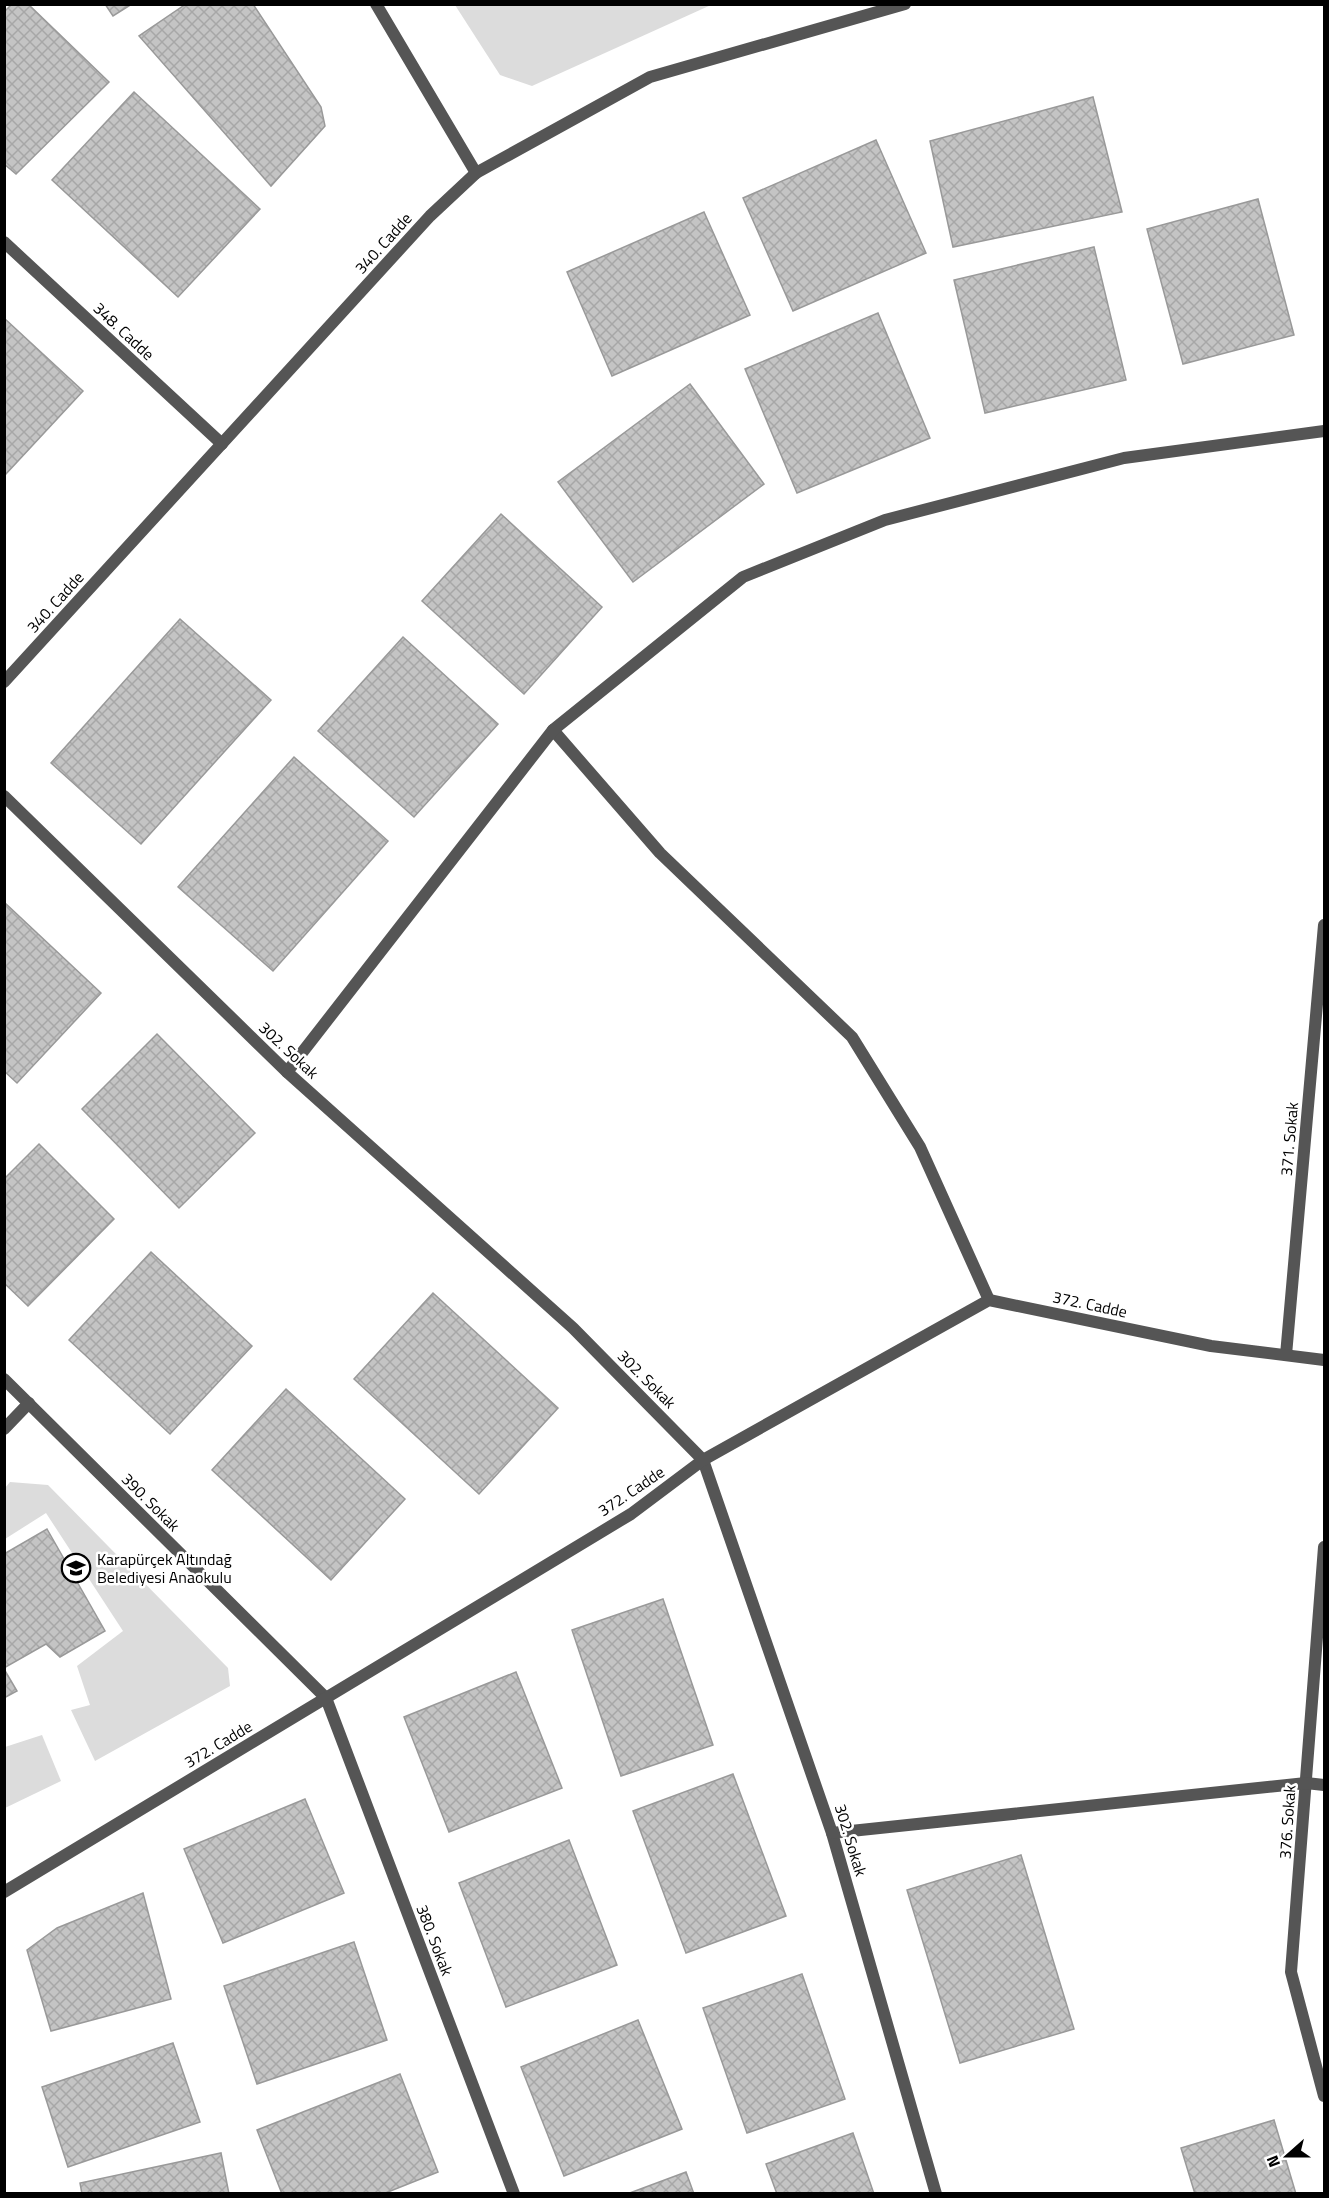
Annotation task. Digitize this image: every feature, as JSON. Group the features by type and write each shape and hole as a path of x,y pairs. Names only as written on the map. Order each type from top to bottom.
{"street":[{"path":"376,4 476,173"},
{"name":"340. Cadde","path":"4,682 430,216 476,173 650,77 905,4"},
{"name":"348. Cadde","path":"4,242 222,444"},
{"path":"287,1072 554,730 743,577 885,520 1124,458 1324,431"},
{"path":"554,730 660,853 852,1037 920,1147 989,1300"},
{"name":"302. Sokak","path":"4,796 287,1072 573,1328 703,1460 832,1833 936,2193"},
{"name":"371. Sokak","path":"1286,1355 1324,926"},
{"name":"372. Cadde","path":"4,1892 631,1514 703,1460 989,1300 1211,1346 1324,1360"},
{"name":"390. Sokak","path":"4,1379 326,1698"},
{"path":"4,1429 29,1403"},
{"name":"376. Sokak","path":"1324,1547 1291,1972 1324,2096"},
{"name":"380. Sokak","path":"326,1698 514,2193"},
{"path":"832,1833 1306,1783 1324,1785"}],"shaded area":[{"path":"455,5 711,5 532,86 500,75"},
{"path":"10,1482 48,1485 228,1668 230,1686 95,1761 71,1710 90,1705 77,1666 123,1631 46,1513 5,1539 5,1488"},
{"path":"42,1735 61,1781 5,1808 5,1747"}],"building":[{"path":"12,4 28,4 109,82 16,174 4,164 4,12"},
{"path":"105,4 132,4 113,16"},
{"path":"186,4 253,4 321,107 325,126 271,186 139,36"},
{"path":"134,92 260,209 178,297 52,180"},
{"path":"1093,97 1122,212 953,247 930,141"},
{"path":"876,140 926,253 793,311 743,198"},
{"path":"1258,199 1294,335 1183,364 1147,229"},
{"path":"704,212 750,315 612,376 567,272"},
{"path":"1094,247 1126,380 985,413 954,280"},
{"path":"878,313 930,438 797,493 745,369"},
{"path":"4,318 83,391 4,476"},
{"path":"690,384 764,484 633,582 558,482"},
{"path":"501,514 602,607 524,694 422,601"},
{"path":"180,619 271,700 141,844 51,763"},
{"path":"403,637 498,724 414,817 318,731"},
{"path":"294,757 388,841 273,971 178,887"},
{"path":"4,902 101,993 17,1083 4,1071"},
{"path":"157,1034 255,1133 179,1208 82,1109"},
{"path":"39,1144 114,1219 28,1306 4,1283 4,1179"},
{"path":"151,1252 252,1346 170,1434 69,1340"},
{"path":"433,1293 558,1408 479,1494 354,1379"},
{"path":"286,1389 405,1499 331,1580 212,1470"},
{"path":"47,1529 105,1631 60,1657 46,1644 4,1668 4,1554"},
{"path":"663,1599 713,1745 621,1776 572,1630"},
{"path":"4,1669 17,1691 4,1698"},
{"path":"516,1672 562,1788 449,1832 404,1717"},
{"path":"733,1774 786,1916 686,1953 633,1811"},
{"path":"305,1799 344,1893 223,1943 184,1849"},
{"path":"569,1840 617,1965 506,2007 459,1883"},
{"path":"1021,1855 1074,2029 960,2063 907,1890"},
{"path":"143,1893 171,1999 51,2031 27,1950 57,1928"},
{"path":"354,1942 387,2040 257,2084 224,1986"},
{"path":"802,1974 845,2099 747,2133 703,2008"},
{"path":"638,2020 682,2129 564,2176 521,2067"},
{"path":"173,2043 200,2122 68,2167 42,2087"},
{"path":"400,2074 438,2172 383,2194 282,2194 257,2130"},
{"path":"1274,2120 1296,2194 1195,2194 1181,2148"},
{"path":"853,2133 874,2194 777,2194 766,2164"},
{"path":"221,2153 229,2194 82,2194 80,2183"},
{"path":"686,2172 694,2194 627,2194"}],"place":[{"name":"Karapürçek Altındağ Belediyesi Anaokulu","path":"76,1568"}]}
